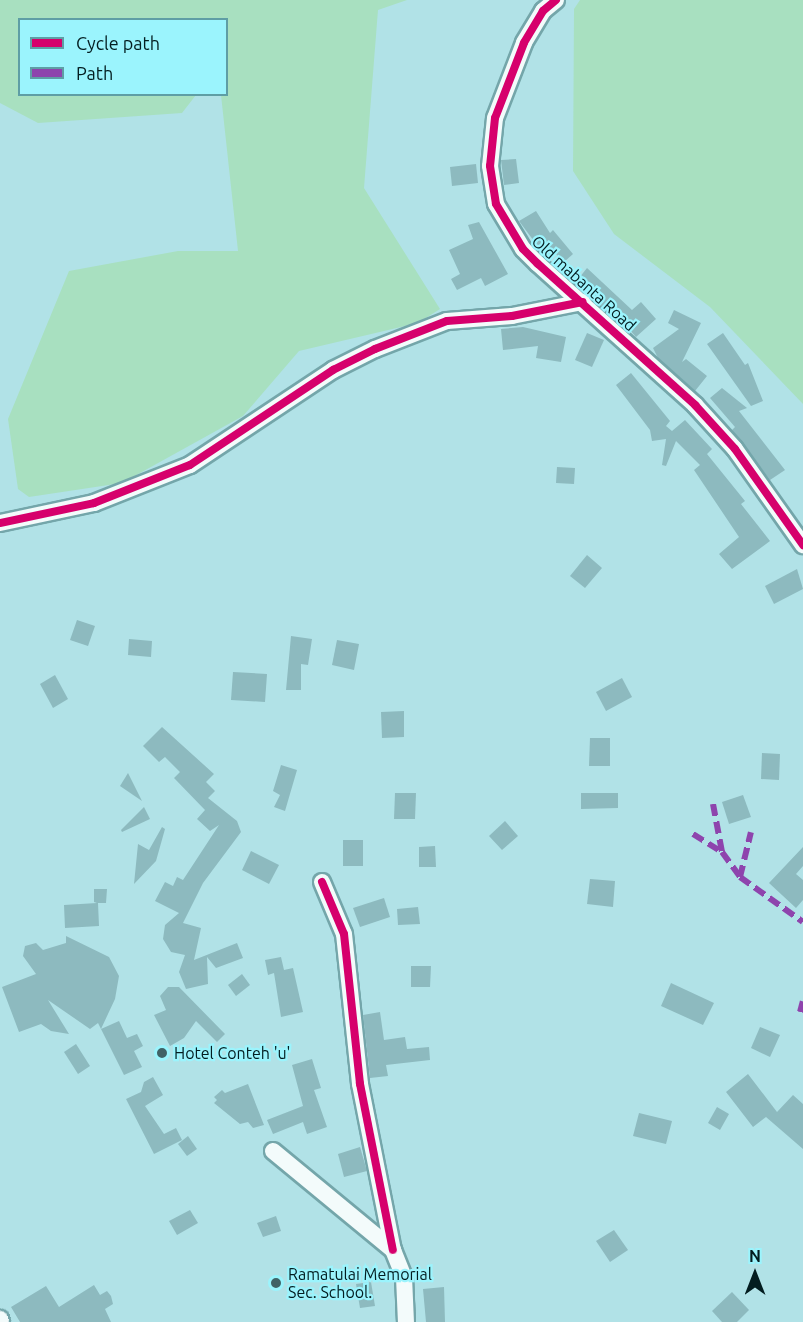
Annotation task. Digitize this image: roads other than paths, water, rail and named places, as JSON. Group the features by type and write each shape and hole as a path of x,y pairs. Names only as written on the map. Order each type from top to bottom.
{"street":[{"name":"Old mabanta Road","path":"556,0 524,43 506,84 495,118 491,186 496,204 523,249 695,405 735,449 803,545"},
{"path":"0,523 94,503 190,465 333,370 447,321 512,315 583,302"},
{"path":"322,882 344,934 357,1064 393,1250 404,1277 406,1322"},
{"path":"273,1150 393,1250"}],"place":[{"name":"Hotel Conteh 'u'","path":"162,1053"},
{"name":"Ramatulai Memorial Sec. School.","path":"276,1283"}]}
